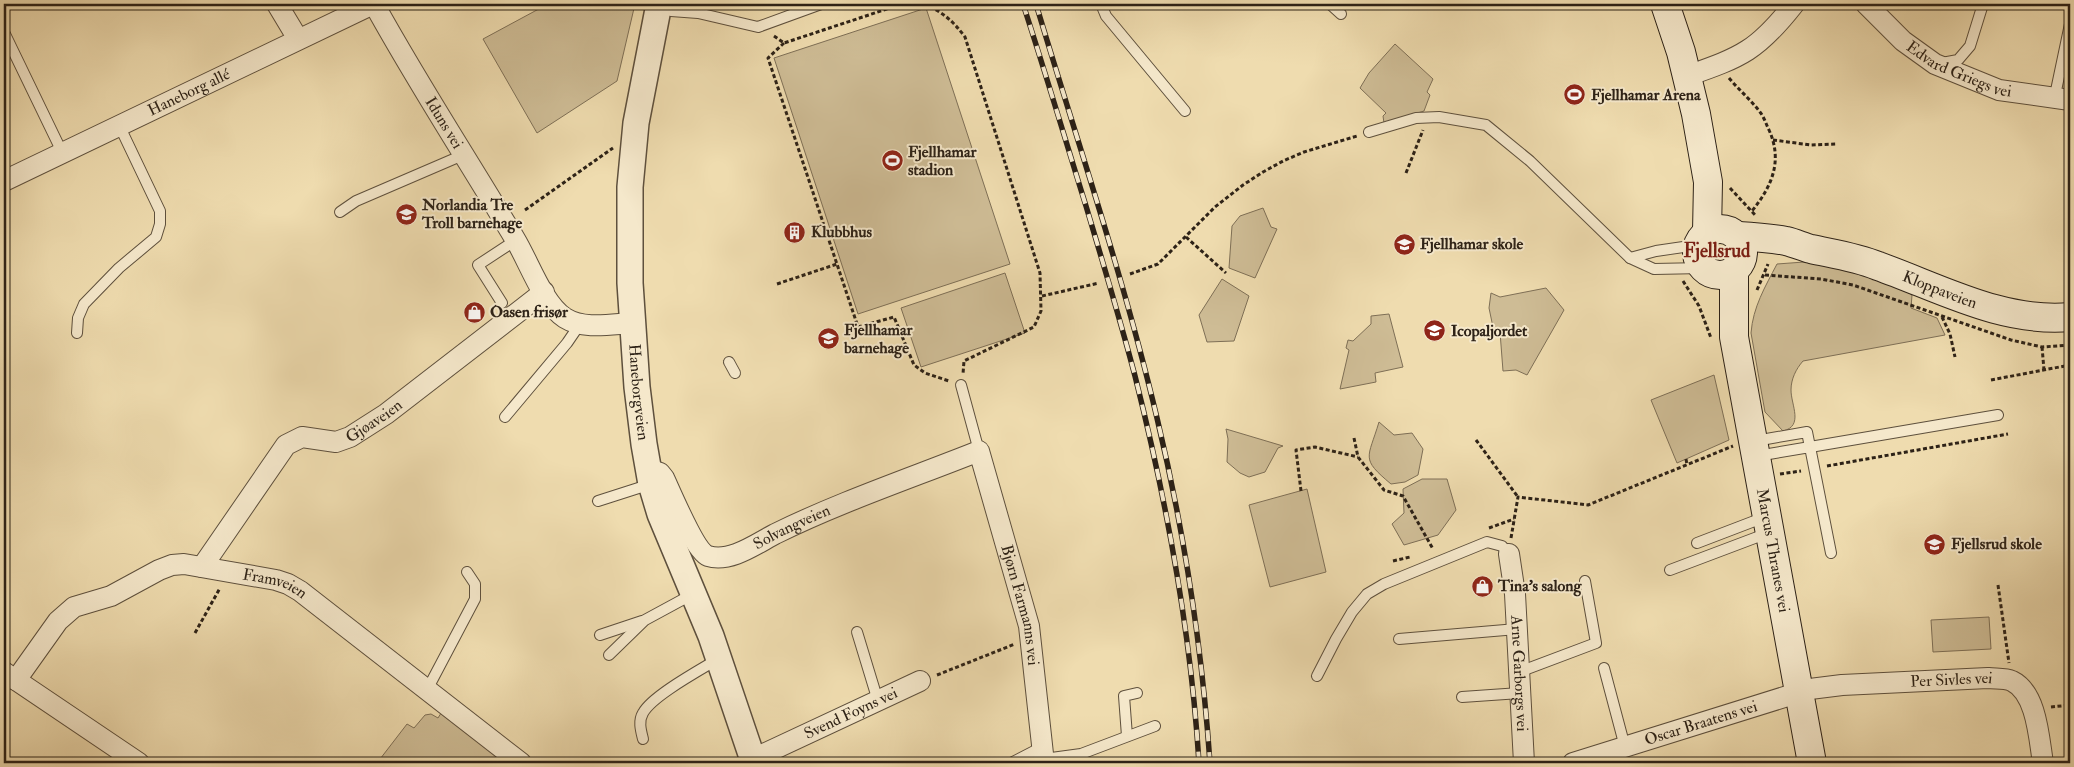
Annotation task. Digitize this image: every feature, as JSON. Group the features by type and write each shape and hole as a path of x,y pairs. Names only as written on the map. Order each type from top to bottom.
{"main road":[{"name":"Marcus Thranes vei","path":"1664,4 1717,182 1716,255 1723,313 1724,341 1770,524 1812,763"},
{"name":"Kloppaveien","path":"1716,255 1811,249 1860,260 1986,307 2028,316 2070,317"}],"street":[{"path":"277,4 298,39"},
{"name":"Haneborg allé","path":"4,180 373,4"},
{"name":"Iduns vei","path":"373,4 516,240 556,311 563,317 580,324 633,323"},
{"path":"1687,76 1722,64 1756,46 1776,27 1794,4"},
{"name":"Edvard Griegs vei","path":"1866,4 1903,41 1936,64 1999,90 2062,100"},
{"name":"Haneborgveien","path":"658,6 636,123 632,157 629,251 640,417 649,476 668,535 694,594 719,659 754,761"},
{"name":"Gjøaveien","path":"202,567 286,445 302,437 336,442 350,438 386,414 544,292"},
{"name":"Solvangveien","path":"649,476 660,473 664,478 698,548 709,556 720,557 735,554 803,521 979,451"},
{"name":"Bjørn Farmanns vei","path":"979,451 1030,626 1043,756"},
{"name":"Arne Garborgs vei","path":"1509,554 1515,594 1524,763"},
{"name":"Framveien","path":"10,676 58,621 74,607 111,596 172,565 184,564 202,567 288,584 521,763"},
{"path":"10,676 138,763"},
{"name":"Per Sivles vei","path":"1800,691 1820,686 1988,678 2012,681 2027,695 2033,710 2043,763"},
{"name":"Svend Foyns vei","path":"754,761 920,682"},
{"name":"Oscar Braatens vei","path":"1573,763 1800,691"}],"lane":[{"path":"658,6 671,11 698,9 758,27 821,4"},
{"path":"1101,4 1106,16 1185,110"},
{"path":"1330,4 1341,14"},
{"path":"1936,64 1958,60 1970,46 1983,4"},
{"path":"2062,100 2070,24"},
{"path":"4,32 7,45 62,152"},
{"path":"1369,132 1416,118 1439,117 1486,125 1530,161 1630,258 1654,269 1716,255"},
{"path":"77,333 78,318 84,304 119,268 156,237 160,224 160,211 119,125"},
{"path":"340,212 356,201 463,155"},
{"path":"502,303 478,265 516,240"},
{"path":"1630,258 1656,251 1716,255"},
{"path":"505,417 567,344 580,324"},
{"path":"729,362 735,373"},
{"path":"961,385 979,451"},
{"path":"1750,447 1810,447 1998,415"},
{"path":"1750,447 1807,432 1831,553"},
{"path":"598,501 649,476"},
{"path":"1696,543 1770,524"},
{"path":"1670,570 1770,524"},
{"path":"1317,676 1352,612 1367,594 1384,584 1487,542 1502,546 1509,554"},
{"path":"426,690 476,599 475,584 466,572"},
{"path":"1519,672 1596,643 1585,581"},
{"path":"600,635 645,620 694,594"},
{"path":"609,655 645,620"},
{"path":"1399,640 1517,629"},
{"path":"857,632 878,701"},
{"path":"643,740 640,724 642,713 655,700 719,659"},
{"path":"1604,668 1625,747"},
{"path":"1127,736 1124,696 1137,692"},
{"path":"1462,697 1520,693"},
{"path":"1011,763 1043,756 1081,754 1155,726"}],"path":[{"path":"902,4 784,43 768,58 858,327 894,317 914,365 925,373 961,385 964,361 1034,327 1041,311 1040,273 965,37 955,23 944,13 924,4"},
{"path":"758,27 784,43"},
{"path":"1722,64 1728,78 1761,113 1773,140 1775,163 1771,182 1763,197 1752,211"},
{"path":"1406,173 1428,118"},
{"path":"1130,274 1158,264 1215,207 1242,184 1283,161 1304,152 1369,132"},
{"path":"1773,140 1811,145 1836,144"},
{"path":"525,210 616,147"},
{"path":"1717,182 1737,197 1759,219"},
{"path":"1186,237 1226,273"},
{"path":"1716,255 1699,306 1724,341"},
{"path":"777,284 837,264"},
{"path":"1765,275 1822,279 1853,284 2012,340 2042,347 2070,345"},
{"path":"1042,296 1099,283"},
{"path":"1943,315 1950,334 1955,357"},
{"path":"2042,347 2044,370"},
{"path":"1991,380 2070,365"},
{"path":"1777,475 2008,434"},
{"path":"1354,438 1358,457 1384,490 1403,496 1433,549"},
{"path":"1476,440 1518,497 1509,554"},
{"path":"1301,491 1296,450 1315,447 1358,457"},
{"path":"1518,497 1588,505 1687,465 1750,447"},
{"path":"1686,459 1687,465"},
{"path":"195,633 229,572"},
{"path":"1998,585 2012,681"},
{"path":"920,682 1031,638"}],"shaded area":[{"path":"548,4 635,4 617,81 537,133 483,39"},
{"name":"Fjellhamar stadion","path":"926,8 1010,264 858,314 774,58"},
{"path":"1395,44 1433,79 1427,92 1430,95 1424,111 1384,123 1383,116 1386,113 1360,88 1369,73"},
{"path":"1263,208 1271,227 1277,229 1255,278 1229,268 1232,226 1240,216"},
{"path":"1804,262 1829,264 1887,280 1912,295 1911,308 1937,318 1945,335 1803,361 1794,374 1791,386 1795,420 1793,425 1783,431 1765,412 1751,333 1752,324 1764,289 1777,264"},
{"path":"1005,273 1025,333 921,367 901,308"},
{"path":"1222,279 1249,296 1234,341 1207,342 1199,315"},
{"path":"1546,288 1564,310 1527,375 1516,370 1503,371 1500,332 1494,332 1489,308 1491,293 1500,297"},
{"path":"1389,314 1403,367 1375,373 1376,382 1340,389 1349,350 1346,348 1348,340 1353,341 1371,324 1371,316"},
{"path":"1714,375 1729,440 1677,463 1651,400"},
{"path":"1379,422 1394,435 1412,433 1423,449 1418,475 1405,482 1391,484 1374,469 1369,457"},
{"path":"1226,429 1283,446 1278,448 1265,472 1249,477 1240,473 1227,462 1228,439"},
{"path":"1422,479 1447,479 1456,510 1438,535 1404,545 1392,524 1404,513 1403,489"},
{"path":"1307,489 1326,572 1270,587 1249,505"},
{"path":"1989,617 1991,649 1933,652 1931,620"},
{"path":"443,710 501,755 495,763 377,763 407,724 414,728 425,715 431,714 438,718"}],"railway":[{"path":"1023,4 1105,270 1147,424 1167,520 1184,617 1199,763"},
{"path":"1036,4 1130,314 1167,461 1191,589 1207,720 1210,763"}],"place":[{"name":"Fjellhamar Arena","path":"1575,95"},
{"name":"Fjellhamar stadion","path":"892,161"},
{"name":"Norlandia Tre Troll barnehage","path":"406,214"},
{"name":"Klubbhus","path":"795,232"},
{"name":"Fjellhamar skole","path":"1404,244"},
{"name":"Oasen frisør","path":"474,312"},
{"name":"Icopaljordet","path":"1435,331"},
{"name":"Fjellhamar barnehage","path":"828,339"},
{"name":"Fjellsrud skole","path":"1935,544"},
{"name":"Tina's salong","path":"1482,586"}],"district":[{"name":"Fjellsrud","path":"1717,251"}]}
